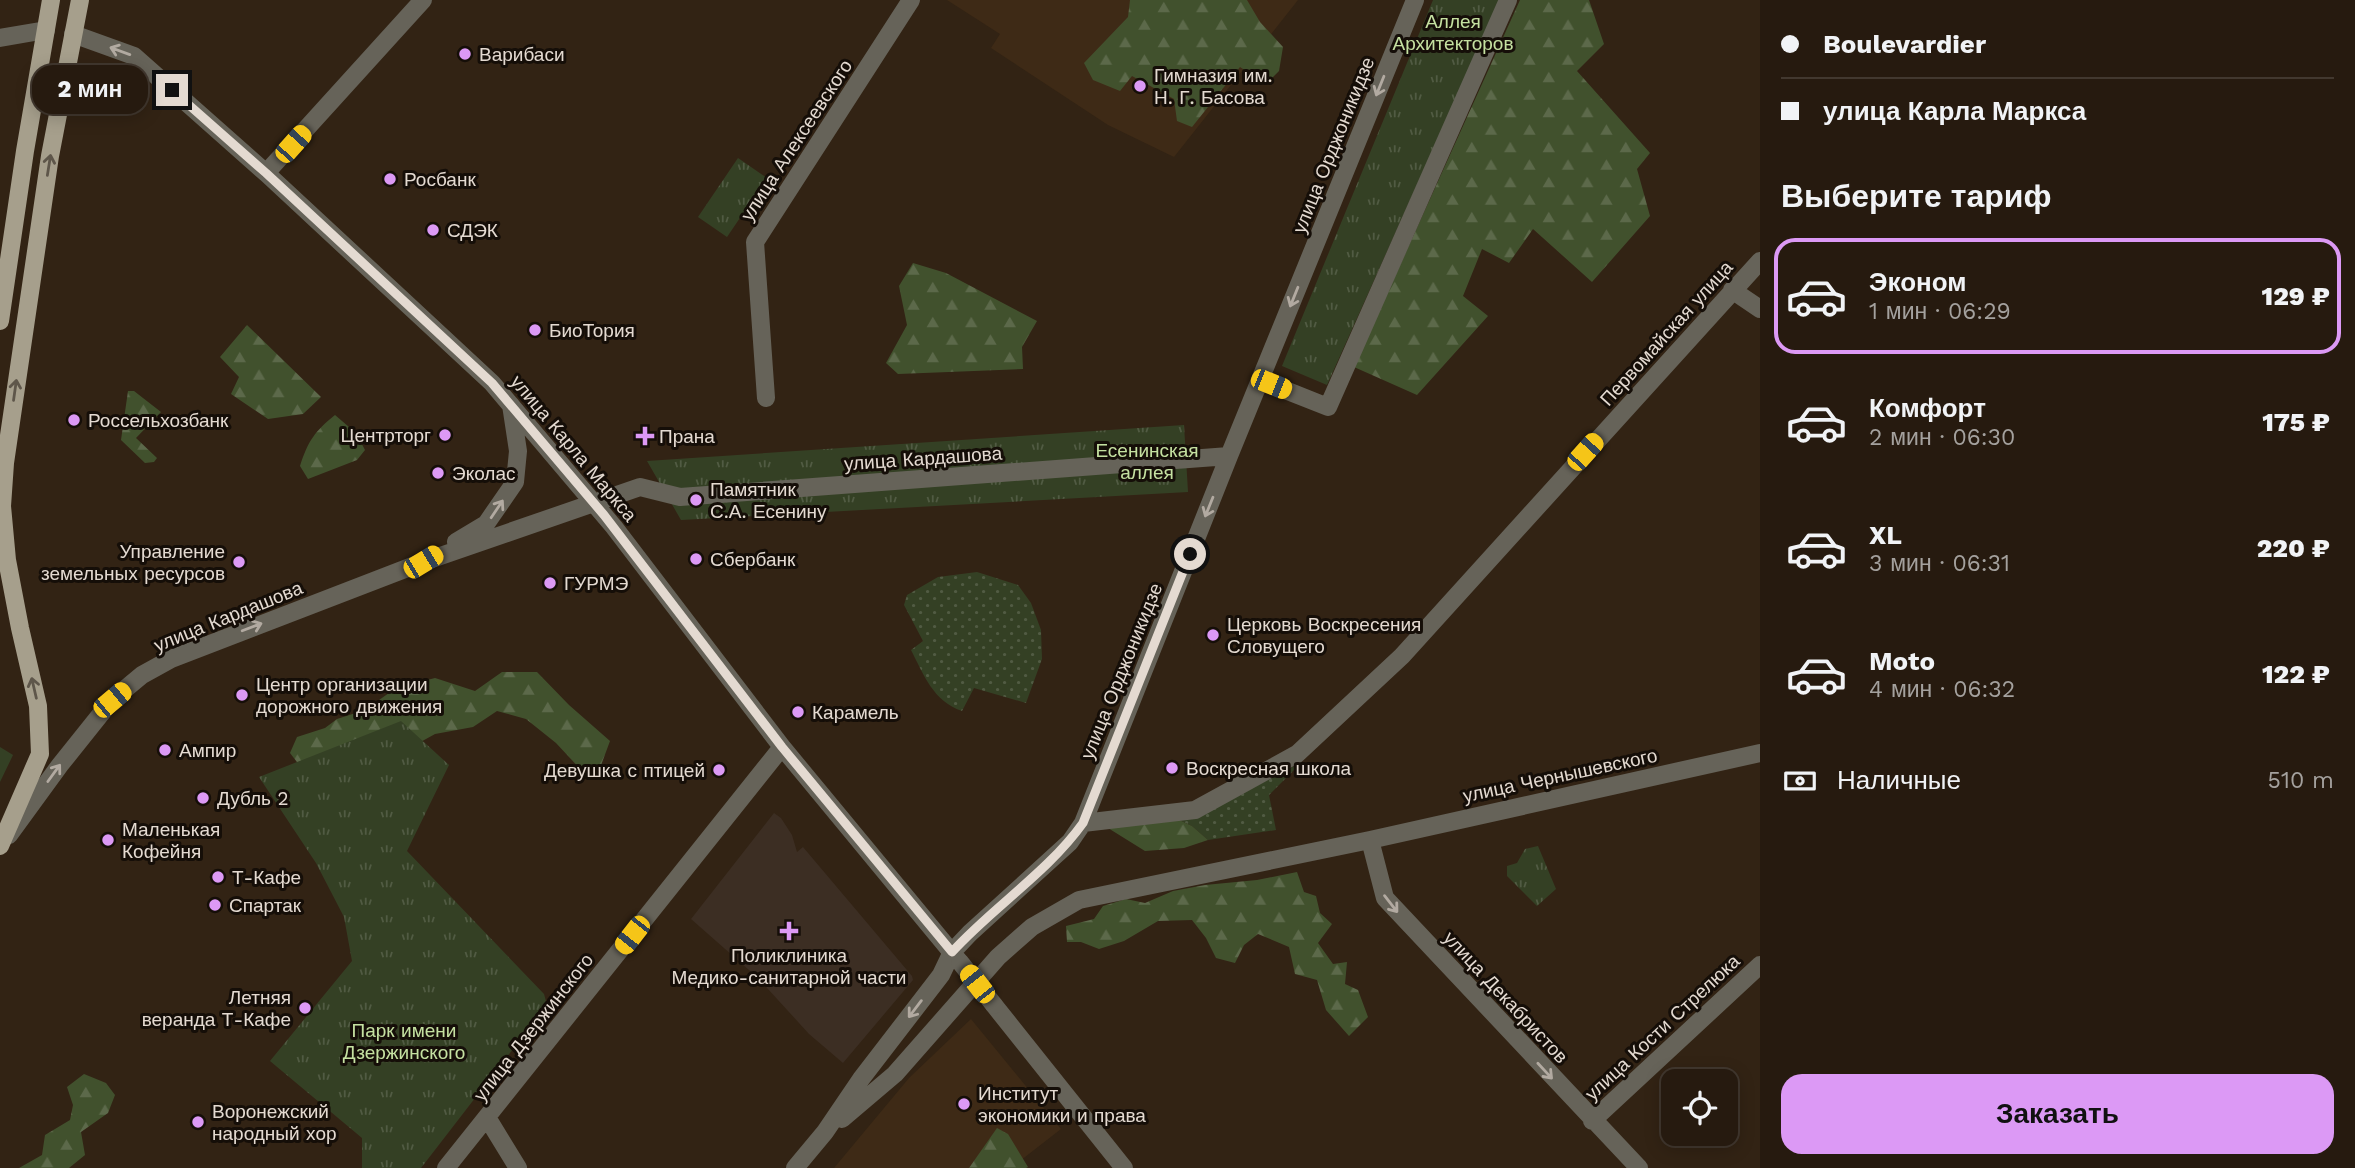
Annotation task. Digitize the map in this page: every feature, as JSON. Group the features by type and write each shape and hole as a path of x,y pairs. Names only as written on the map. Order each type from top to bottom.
{"main road":[{"path":"0,321 51,0"},
{"path":"0,847 40,754 38,706 7,560 2,506 5,463 50,156 80,0"},
{"name":"улица Карла Маркса","path":"46,30 73,34"},
{"path":"0,589 20,628"}],"street":[{"path":"266,173 423,0"},
{"name":"улица Алексеевского","path":"766,398 755,242 911,0"},
{"name":"улица Орджоникидзе","path":"795,1168 956,957 970,933 1070,842 1083,823 1415,0"},
{"path":"1260,380 1328,407 1508,0"},
{"name":"улица Карла Маркса","path":"0,38 46,30"},
{"name":"улица Карла Маркса","path":"73,34 134,56 266,173 492,383 594,502 782,747 956,957 1124,1168"},
{"name":"Первомайская улица","path":"1083,823 1195,810 1297,754 1402,656 1760,261"},
{"path":"1732,290 1760,309"},
{"name":"улица Кардашова","path":"423,562 486,524 515,482 518,451 510,404"},
{"name":"улица Кардашова","path":"0,847 90,726 112,700 142,675 171,659 210,643 423,562 640,487 680,497 1229,456"},
{"name":"улица Дзержинского","path":"446,1168 488,1119 782,747"},
{"name":"улица Чернышевского","path":"825,1132 895,1074 998,957 1032,927 1079,900 1370,840 1760,753"},
{"name":"улица Декабристов","path":"1370,840 1385,898 1639,1168"},
{"name":"улица Кости Стрелюка","path":"1592,1121 1760,965"},
{"path":"488,1119 518,1168"}],"shaded area":[{"name":"Гимназия им. Н. Г. Басова","path":"947,0 1298,0 1174,157 1108,125 991,48 1000,34"},
{"name":"Поликлиника Медико-санитарной части","path":"774,813 781,818 792,835 797,852 803,847 912,976 913,980 843,1063 809,1034 758,978 691,919"},
{"name":"Институт экономики и права","path":"971,1019 1061,1129 1011,1168 834,1168 909,1078"}],"green space":[{"path":"1130,0 1247,0 1260,22 1283,47 1279,71 1266,84 1240,67 1192,127 1177,121 1174,99 1132,76 1120,91 1093,80 1084,63 1128,17"},
{"name":"Аллея Архитекторов","path":"1433,0 1500,0 1327,385 1282,366"},
{"path":"1520,0 1589,0 1604,44 1577,71 1650,153 1637,169 1650,216 1592,282 1533,229 1509,263 1482,249 1463,296 1488,316 1417,395 1354,367"},
{"path":"738,158 767,178 727,237 698,217"},
{"path":"913,263 946,273 1037,321 1022,347 1023,369 898,374 886,363 907,325 899,286"},
{"path":"247,325 321,397 303,414 268,419 231,394 239,377 220,357"},
{"path":"128,391 134,391 161,412 136,438 157,458 154,462 145,463 121,440"},
{"path":"335,415 356,433 365,450 357,460 308,479 300,466 306,450 317,432"},
{"name":"Есенинская аллея","path":"1184,425 1188,492 681,520 647,461"},
{"path":"977,572 1018,585 1031,603 1041,630 1042,659 1026,703 974,688 962,711 952,707 930,686 911,650 923,641 904,605 907,595 938,577"},
{"path":"502,672 537,672 610,741 600,768 583,772 556,743 526,719 497,711 473,727 435,734 388,760 310,779 290,753 297,737 365,710 396,688 435,678 475,691"},
{"name":"Парк имени Дзержинского","path":"401,721 449,765 407,851 544,994 547,1005 421,1168 362,1168 362,1138 270,1061 352,961 344,917 316,863 259,777"},
{"path":"0,747 13,755 0,782"},
{"path":"1302,762 1269,795 1276,830 1208,840 1192,826 1175,818 1199,816"},
{"path":"1175,818 1192,826 1208,840 1184,848 1145,851 1108,828"},
{"path":"1538,846 1556,889 1537,906 1507,876 1507,866 1517,863 1525,849"},
{"path":"1297,872 1304,892 1316,896 1320,913 1332,924 1318,943 1333,964 1347,962 1345,984 1358,990 1368,1017 1349,1036 1326,1010 1317,980 1295,974 1289,947 1258,934 1244,945 1235,963 1216,958 1206,938 1192,920 1158,921 1124,941 1099,949 1081,942 1067,942 1066,926 1094,919 1103,906 1126,899 1145,903 1173,891"},
{"path":"84,1074 106,1083 115,1095 108,1113 81,1132 85,1155 69,1168 19,1168 42,1155 45,1135 70,1120 73,1105 67,1087"},
{"path":"997,1128 1008,1134 1028,1167 969,1168"}],"place":[{"name":"Варибаси","path":"465,54"},
{"name":"Гимназия им. Н. Г. Басова","path":"1140,86"},
{"name":"Росбанк","path":"390,179"},
{"name":"СДЭК","path":"433,230"},
{"name":"БиоТория","path":"535,330"},
{"name":"Россельхозбанк","path":"74,420"},
{"name":"Центрторг","path":"445,435"},
{"name":"Прана","path":"645,436"},
{"name":"Эколас","path":"438,473"},
{"name":"Памятник С.А. Есенину","path":"696,500"},
{"name":"Сбербанк","path":"696,559"},
{"name":"Управление земельных ресурсов","path":"239,562"},
{"name":"ГУРМЭ","path":"550,583"},
{"name":"Церковь Воскресения Словущего","path":"1213,635"},
{"name":"Центр организации дорожного движения","path":"242,695"},
{"name":"Карамель","path":"798,712"},
{"name":"Ампир","path":"165,750"},
{"name":"Воскресная школа","path":"1172,768"},
{"name":"Девушка с птицей","path":"719,770"},
{"name":"Дубль 2","path":"203,798"},
{"name":"Маленькая Кофейня","path":"108,840"},
{"name":"Т-Кафе","path":"218,877"},
{"name":"Спартак","path":"215,905"},
{"name":"Поликлиника Медико-санитарной части","path":"789,931"},
{"name":"Летняя веранда Т-Кафе","path":"305,1008"},
{"name":"Институт экономики и права","path":"964,1104"},
{"name":"Воронежский народный хор","path":"198,1122"}],"route":[{"path":"172,90 266,173 492,383 604,515 782,747 952,952 1070,842 1083,823 1190,554"}]}
